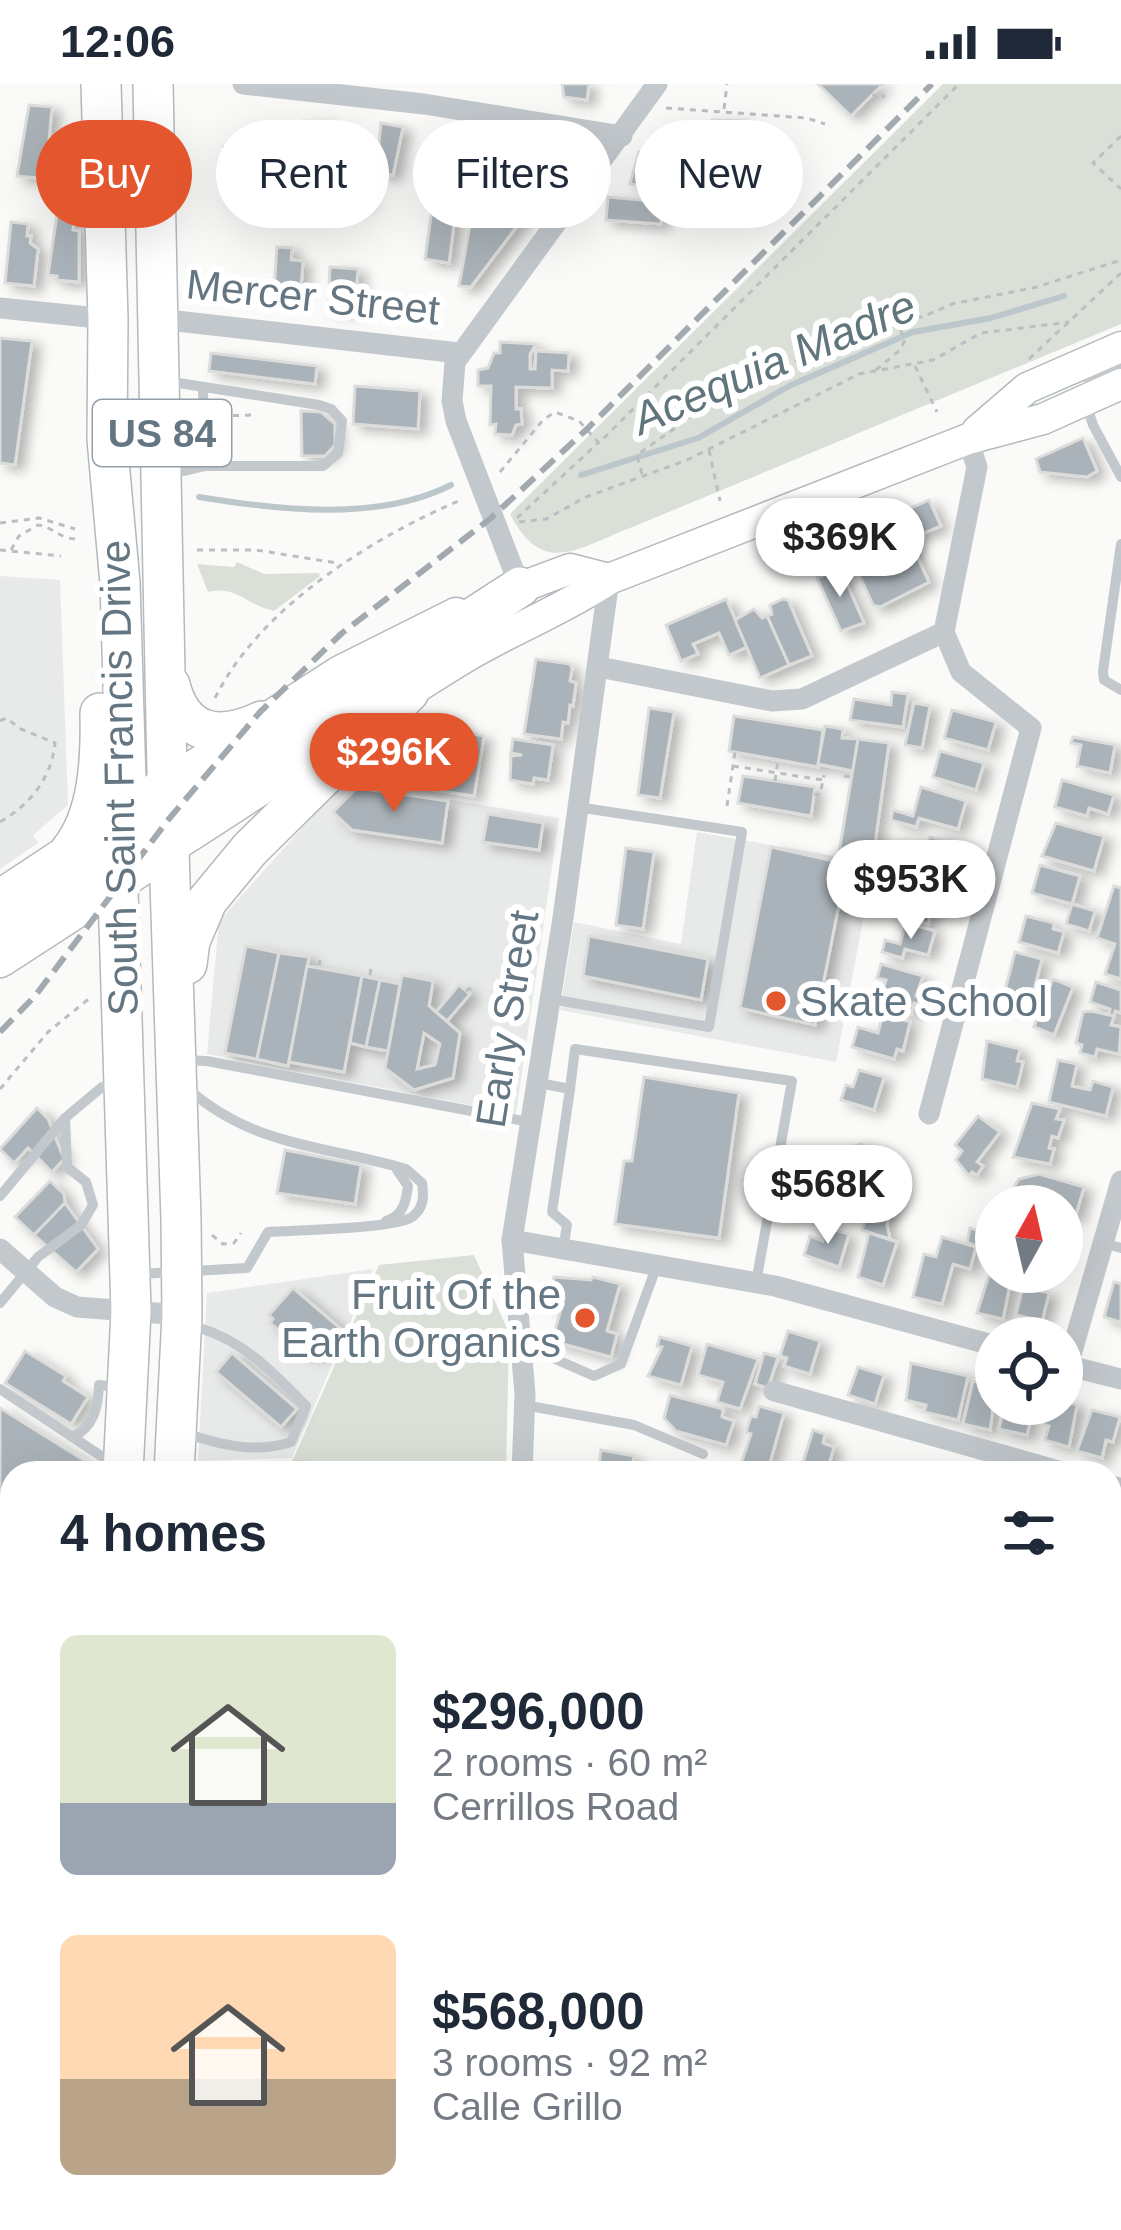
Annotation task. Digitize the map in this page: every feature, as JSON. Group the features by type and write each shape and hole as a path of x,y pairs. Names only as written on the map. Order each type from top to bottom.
{"highway":[{"name":"South Saint Francis Drive","path":"101,84 107,439 145,832 178,1070 182,1274 191,1321 175,1461"},
{"name":"South Saint Francis Drive","path":"123,1461 113,1386 130,1292 125,1087 108,981 145,832 167,685 153,84"},
{"path":"70,851 86,826 100,757 97,504 107,439"},
{"path":"0,933 96,871 145,832 520,587"},
{"path":"167,685 180,714 197,727 218,733 262,721"},
{"path":"178,1070 190,941 207,901 250,849 409,692"}],"main road":[{"path":"968,439 1027,388 1121,347"},
{"path":"0,898 70,851 145,832 409,692 536,618 569,605 609,579 968,439 1043,419 1121,385"},
{"path":"0,958 145,832 262,721 378,649 520,587 570,569 609,579"}],"street":[{"path":"243,84 425,94 622,136"},
{"path":"520,587 456,421 452,379 459,353 658,84"},
{"path":"0,308 108,319"},
{"name":"Mercer Street","path":"159,319 459,353"},
{"path":"929,1114 1031,728 961,672 944,632 977,467 968,439"},
{"name":"Early Street","path":"522,1461 524,1405 512,1240 609,579"},
{"path":"599,667 772,700 802,699 944,632"},
{"path":"1083,1319 1112,1245 1121,1181"},
{"path":"512,1240 756,1283 975,1340"},
{"path":"0,1249 55,1297 77,1307 130,1292 191,1321"},
{"path":"1083,1370 1121,1379"},
{"path":"774,1391 1023,1461"}],"lane":[{"path":"1121,363 1094,375 1085,400 1121,478"},
{"path":"161,380 331,410 341,421 342,441 332,462 323,466 205,466 163,476"},
{"path":"203,389 205,466"},
{"path":"1121,544 1103,671 1104,680 1121,690"},
{"path":"548,999 710,1027 742,832 577,807"},
{"path":"563,1249 567,1225 552,1212 575,1049 792,1081 756,1283"},
{"path":"130,1292 182,1274 247,1268 268,1232 406,1220 418,1213 424,1198 422,1183 406,1169 261,1136 227,1114 206,1107 178,1070 207,1060 530,1122"},
{"path":"535,1082 570,1089"},
{"path":"0,1196 65,1118 102,1087 125,1087"},
{"path":"0,1303 25,1271 80,1225 93,1205 86,1182 67,1167 65,1118"},
{"path":"520,1334 546,1355 595,1376 621,1364 656,1265"},
{"path":"191,1321 226,1336 267,1365 306,1406 290,1442 270,1449 226,1446 194,1436"},
{"path":"72,1437 81,1434 113,1386"},
{"path":"0,1389 112,1461"},
{"path":"524,1405 634,1425 703,1454"}],"path":[{"path":"724,110 728,84"},
{"path":"512,523 959,84"},
{"path":"660,107 807,118 825,124"},
{"path":"1121,136 1093,164 1121,189"},
{"path":"643,477 637,455 692,416 742,393 783,366 846,342 893,315 922,317 952,304 1037,287 1121,260"},
{"path":"1018,369 1121,273"},
{"path":"874,372 905,340 893,315"},
{"path":"512,523 546,518 586,497 643,477 827,388 933,360 981,333 1069,322"},
{"path":"914,364 937,412"},
{"path":"494,477 555,412 579,421 598,443"},
{"path":"219,416 252,415"},
{"path":"709,448 720,501"},
{"path":"213,702 230,669 253,640 339,563 377,546 415,519 469,497"},
{"path":"0,523 38,518 75,530"},
{"path":"512,523 517,534"},
{"path":"11,550 19,536 38,524 60,538 75,539"},
{"path":"0,550 61,556"},
{"path":"197,550 256,550 339,563"},
{"path":"0,722 6,718 55,742 50,772 17,812 0,822"},
{"path":"727,806 735,752"},
{"path":"776,781 778,760"},
{"path":"733,766 823,777 820,795 814,794"},
{"path":"370,975 371,968"},
{"path":"0,1089 48,1032 108,981"}],"shaded area":[{"path":"943,84 1121,84 1121,324 580,548 550,552 536,547 510,514"},
{"path":"237,562 264,574 320,576 274,611 226,591 208,592 197,564 234,567"},
{"path":"0,576 60,580 68,805 33,835 38,843 0,869"},
{"path":"343,782 559,818 516,1114 207,1054 219,921"},
{"path":"697,832 874,863 836,1062 560,1010 574,922 681,944"},
{"path":"474,1255 509,1333 506,1461 292,1461 379,1265"},
{"path":"373,1269 292,1458 198,1461 207,1293"}],"building":[{"path":"562,84 589,84 587,100 564,97"},
{"path":"818,84 883,84 851,116"},
{"path":"29,105 52,107 51,120 36,120 36,178 17,176"},
{"path":"389,124 403,127 393,175 389,175"},
{"path":"611,197 635,200 635,222 611,220"},
{"path":"11,222 28,224 27,236 38,249 34,286 5,283"},
{"path":"55,228 79,231 79,282 48,275"},
{"path":"429,228 454,228 449,263 425,259"},
{"path":"469,228 516,228 471,287 459,286"},
{"path":"277,247 292,248 291,260 303,261 301,288 274,290"},
{"path":"330,267 358,269 355,310 328,309"},
{"path":"0,338 32,341 15,465 0,463"},
{"path":"500,342 536,344 530,369 535,369 536,351 569,353 568,371 552,370 552,388 516,387 522,424 516,425 512,435 495,434 496,424 490,425 491,386 478,386 478,370 488,368 494,353 500,353"},
{"path":"211,353 317,366 315,384 209,371"},
{"path":"355,386 420,391 418,429 353,424"},
{"path":"301,411 321,412 335,424 335,445 325,456 302,456"},
{"path":"1083,438 1097,471 1087,477 1040,472 1036,459"},
{"path":"929,500 941,526 897,544 887,519"},
{"path":"909,539 929,582 880,607 873,605 853,562"},
{"path":"840,568 864,623 841,631 817,578"},
{"path":"726,599 747,647 729,655 719,633 693,644 698,654 681,661 666,625"},
{"path":"788,600 812,656 789,665 767,616 772,614 770,605"},
{"path":"754,609 762,618 767,616 789,665 760,678 735,620"},
{"path":"536,659 572,668 570,681 576,683 573,706 568,723 563,722 561,739 524,734"},
{"path":"892,692 908,694 903,727 850,720 854,699 891,705"},
{"path":"914,703 930,706 922,748 905,745"},
{"path":"649,708 674,712 660,798 638,795"},
{"path":"952,710 996,722 988,750 944,738"},
{"path":"734,716 823,730 818,767 729,751"},
{"path":"825,726 843,729 842,738 858,739 853,771 818,764"},
{"path":"409,728 484,736 474,796 400,785"},
{"path":"1073,737 1115,745 1110,773 1077,766 1081,745 1071,743"},
{"path":"513,739 553,745 548,780 534,778 533,784 510,780 511,756 522,755 511,753"},
{"path":"858,739 889,743 873,858 839,853"},
{"path":"940,751 984,763 976,790 933,777"},
{"path":"743,776 815,787 811,816 738,803"},
{"path":"1062,780 1114,795 1108,814 1089,808 1087,816 1055,807"},
{"path":"921,787 966,801 958,829 919,818 916,827 891,820 893,810 913,816"},
{"path":"357,788 448,801 442,843 352,830 333,812"},
{"path":"488,814 543,823 539,850 483,842"},
{"path":"1056,823 1104,836 1094,871 1042,856"},
{"path":"930,837 959,845 955,858 960,859 948,889 920,877 914,881 909,873 919,868 922,848 926,850"},
{"path":"771,847 847,864 815,1025 740,1008"},
{"path":"626,848 654,852 643,929 616,925"},
{"path":"1040,865 1080,876 1072,904 1032,893"},
{"path":"1114,886 1121,888 1121,979 1105,974 1115,944 1097,938"},
{"path":"904,898 933,906 928,924 899,916"},
{"path":"1072,904 1095,911 1089,931 1066,924"},
{"path":"1026,916 1054,923 1053,929 1064,932 1058,953 1019,942"},
{"path":"906,923 935,931 928,955 905,949 902,958 882,952 885,940 900,944"},
{"path":"589,936 708,959 701,1000 583,976"},
{"path":"246,946 279,953 257,1059 225,1053"},
{"path":"1015,952 1042,959 1029,1009 1002,1002"},
{"path":"279,953 309,957 288,1066 257,1059"},
{"path":"881,964 923,976 918,1004 914,1003 911,1014 901,1011 904,1002 889,998 886,1008 868,1002 872,990 884,987 886,980 877,978"},
{"path":"307,966 362,976 344,1072 289,1062"},
{"path":"402,975 433,981 429,1006 460,1033 453,1078 414,1090 385,1068","holes":["424,1033 440,1044 435,1065 417,1069"]},
{"path":"362,976 380,980 366,1047 350,1043"},
{"path":"1053,979 1073,987 1054,1035 1034,1027"},
{"path":"380,980 400,984 388,1051 366,1047"},
{"path":"1096,982 1121,990 1121,1013 1109,1015 1110,1009 1090,1002"},
{"path":"459,985 470,994 447,1021 436,1012"},
{"path":"1083,1012 1114,1016 1111,1025 1121,1027 1119,1054 1097,1049 1095,1057 1080,1053 1082,1045 1076,1043"},
{"path":"883,1014 910,1022 903,1051 897,1049 894,1059 852,1047 858,1027 878,1033"},
{"path":"987,1041 1020,1049 1017,1061 1023,1062 1017,1087 982,1079"},
{"path":"1058,1060 1077,1064 1072,1086 1090,1090 1093,1081 1113,1087 1106,1116 1049,1102"},
{"path":"859,1070 884,1077 874,1110 841,1100 846,1085 853,1087"},
{"path":"644,1077 739,1093 719,1238 615,1224 624,1161 632,1161"},
{"path":"1032,1103 1060,1109 1056,1119 1064,1120 1058,1138 1052,1136 1050,1164 1013,1157"},
{"path":"37,1108 48,1119 64,1159 52,1172 28,1148 14,1163 0,1149"},
{"path":"978,1116 1000,1132 977,1162 983,1166 977,1175 969,1176 956,1160 962,1151 955,1145"},
{"path":"861,1144 863,1149 869,1146 885,1188 870,1199 858,1180 836,1188 828,1167 853,1157 850,1148"},
{"path":"285,1150 361,1165 355,1204 277,1193"},
{"path":"1039,1174 1077,1185 1015,1185 1019,1179"},
{"path":"50,1181 64,1194 65,1203 34,1235 15,1217"},
{"path":"892,1197 887,1225 890,1239 862,1230 871,1203"},
{"path":"65,1203 98,1249 76,1272 34,1235"},
{"path":"827,1228 849,1234 839,1267 804,1255 810,1236 823,1241"},
{"path":"970,1228 975,1229 975,1246 967,1242"},
{"path":"869,1233 897,1242 883,1285 858,1277"},
{"path":"942,1237 975,1247 970,1269 953,1264 942,1304 913,1297 924,1254 936,1257"},
{"name":"Fruit Of the Earth Organics","path":"554,1277 593,1277 620,1284 607,1331 617,1334 611,1357 552,1341 562,1306 549,1304"},
{"path":"1114,1282 1121,1284 1121,1328 1120,1322 1104,1317"},
{"path":"293,1288 341,1329 319,1355 312,1350 308,1355 270,1323 269,1315"},
{"path":"983,1293 1008,1293 1003,1317 977,1313"},
{"path":"1022,1293 1049,1293 1043,1317 1016,1315"},
{"path":"788,1331 820,1341 810,1374 784,1366 787,1358 780,1356"},
{"path":"660,1337 692,1346 681,1385 648,1376 662,1347 657,1346"},
{"path":"707,1344 758,1359 740,1409 717,1402 723,1382 698,1375"},
{"path":"25,1351 66,1376 63,1381 88,1397 71,1424 5,1383"},
{"path":"232,1353 297,1409 281,1427 216,1372"},
{"path":"764,1353 778,1357 768,1388 755,1384"},
{"path":"911,1363 968,1376 958,1420 924,1412 926,1405 906,1400"},
{"path":"858,1367 884,1375 875,1404 848,1395"},
{"path":"975,1381 975,1425 991,1425 990,1430 963,1424"},
{"path":"670,1395 723,1409 722,1417 734,1421 726,1445 676,1431 664,1418"},
{"path":"759,1406 784,1413 770,1461 742,1461 751,1416 756,1417"},
{"path":"0,1408 85,1461 0,1461"},
{"path":"1092,1410 1120,1417 1113,1442 1106,1440 1102,1458 1077,1451"},
{"path":"1000,1425 1029,1425 1027,1435 999,1429"},
{"path":"1046,1425 1073,1425 1069,1447 1045,1440"},
{"path":"813,1430 825,1434 823,1443 834,1447 830,1461 804,1461"},
{"path":"601,1450 634,1456 633,1461 600,1461"}],"waterway":[{"name":"Acequia Madre","path":"581,475 698,438 789,386 913,332 991,318 1064,296"},
{"name":"Acequia Madre","path":"199,497 327,510 392,504 451,485"}],"railway":[{"path":"0,1032 35,996 168,820 260,712 342,633 491,518 587,429 932,84"}],"place":[{"name":"Skate School","path":"776,1001"},
{"name":"Fruit Of the Earth Organics","path":"585,1318"}]}
